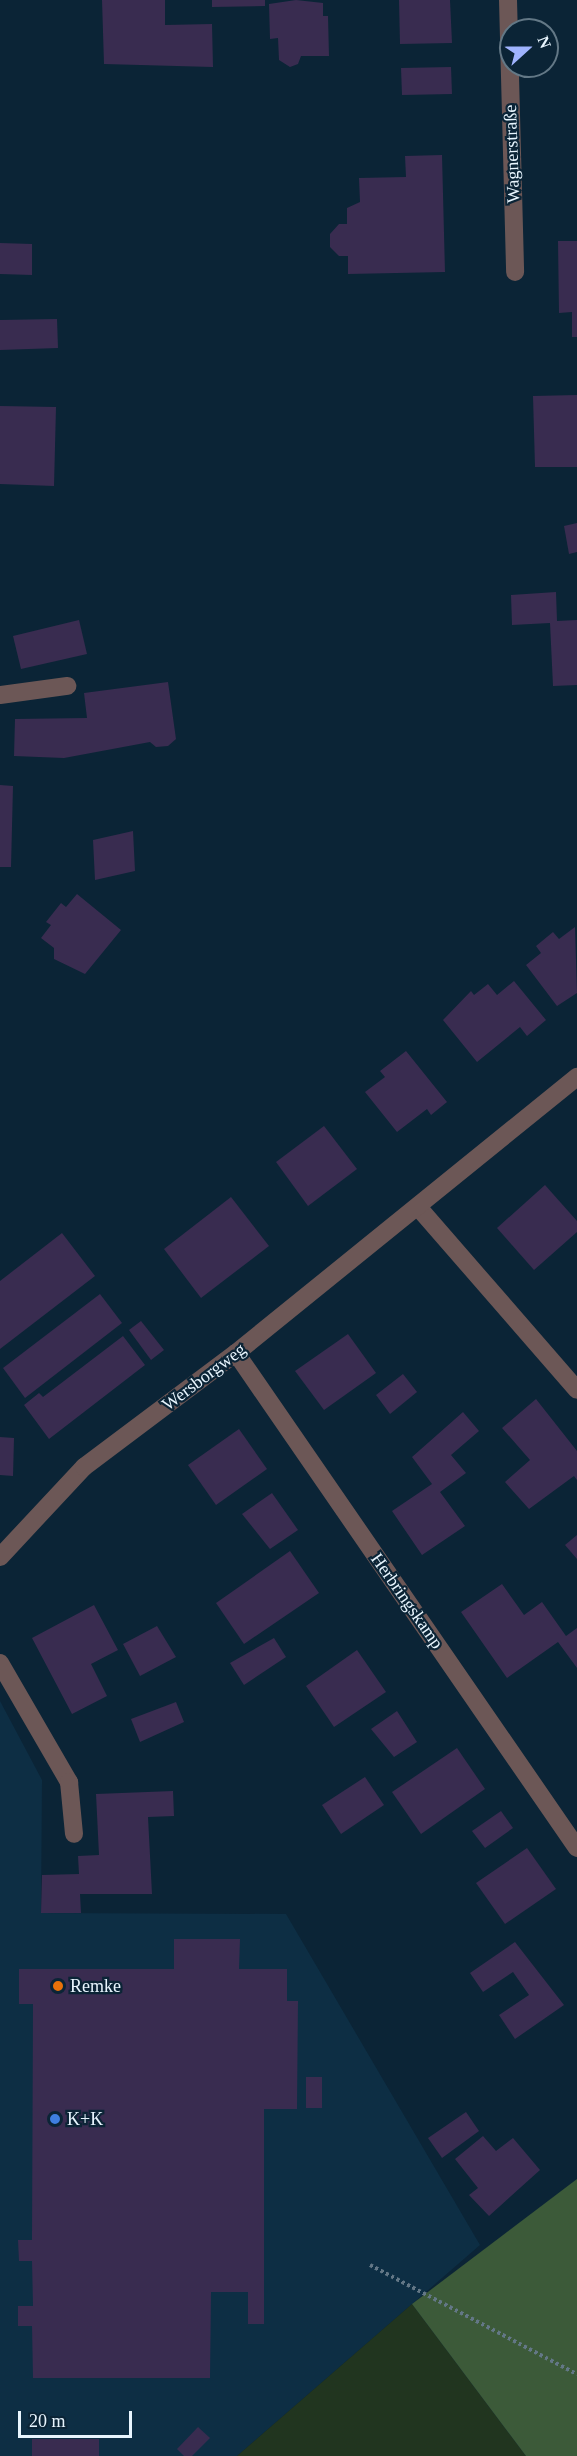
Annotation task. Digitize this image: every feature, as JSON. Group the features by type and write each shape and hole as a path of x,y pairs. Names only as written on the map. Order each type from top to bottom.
{"street":[{"name":"Wagnerstraße","path":"508,0 515,272"},
{"path":"0,695 67,686"},
{"name":"Wersborgweg","path":"0,1557 84,1467 236,1353 577,1077"},
{"path":"418,1207 577,1390"},
{"name":"Herbringskamp","path":"236,1353 577,1848"},
{"path":"0,1663 69,1782 74,1834"}],"path":[{"path":"370,2265 577,2374"}],"shaded area":[{"path":"0,1701 42,1780 41,1913 286,1914 480,2245 237,2456 0,2456"}],"green space":[{"path":"577,2179 577,2456 526,2456 412,2304"},
{"path":"412,2304 526,2456 237,2456"}],"building":[{"path":"102,0 165,0 165,25 212,24 213,67 104,64"},
{"path":"212,0 265,0 265,6 212,7"},
{"path":"296,0 323,3 323,16 328,16 329,56 301,56 298,64 290,67 279,60 278,38 270,39 269,4"},
{"path":"399,0 450,0 452,43 400,44"},
{"path":"451,67 452,94 402,95 401,68"},
{"path":"442,155 445,272 348,274 348,256 339,256 330,247 330,234 339,224 347,224 347,208 360,202 359,178 406,177 405,156"},
{"path":"558,241 577,241 577,337 572,337 572,312 559,313"},
{"path":"0,243 32,244 32,275 0,274"},
{"path":"57,319 58,348 0,350 0,320"},
{"path":"577,395 577,467 535,467 533,396"},
{"path":"0,406 56,407 54,486 0,484"},
{"path":"577,523 577,552 569,554 564,526"},
{"path":"556,592 557,621 577,620 577,685 553,686 550,623 512,625 511,595"},
{"path":"79,620 87,654 21,669 13,636"},
{"path":"168,682 176,739 168,746 156,747 150,742 64,758 14,756 15,719 87,718 84,693"},
{"path":"0,785 13,786 11,867 0,867"},
{"path":"133,831 135,871 95,880 93,840"},
{"path":"77,894 121,930 85,974 54,959 54,948 41,938 51,925 46,922 61,903 66,907"},
{"path":"575,927 577,993 557,1006 526,965 541,953 536,946 553,932 559,939"},
{"path":"514,981 546,1020 527,1036 520,1027 477,1062 443,1020 471,991 474,995 488,984 497,995"},
{"path":"406,1051 447,1102 431,1115 427,1109 397,1132 365,1092 385,1077 380,1071"},
{"path":"324,1126 357,1169 308,1206 276,1162"},
{"path":"545,1185 577,1221 577,1232 534,1270 497,1228"},
{"path":"231,1197 269,1246 201,1298 164,1249"},
{"path":"62,1233 95,1276 0,1349 0,1281"},
{"path":"100,1294 122,1323 25,1398 3,1368"},
{"path":"141,1321 164,1350 151,1360 129,1330"},
{"path":"348,1334 376,1373 324,1410 295,1371"},
{"path":"123,1336 145,1365 49,1439 24,1405 39,1393 43,1397"},
{"path":"403,1374 417,1392 390,1414 376,1395"},
{"path":"536,1399 577,1451 577,1480 574,1476 529,1509 505,1482 530,1460 502,1428"},
{"path":"463,1412 479,1431 451,1455 466,1473 440,1492 465,1526 422,1555 392,1511 432,1484 412,1457"},
{"path":"239,1429 267,1469 216,1505 188,1465"},
{"path":"0,1437 14,1438 13,1476 0,1475"},
{"path":"272,1493 298,1530 270,1549 242,1514"},
{"path":"577,1535 577,1559 565,1545"},
{"path":"290,1551 319,1593 244,1644 216,1603"},
{"path":"502,1584 524,1615 542,1602 566,1636 577,1628 577,1668 558,1642 507,1678 461,1612"},
{"path":"94,1605 118,1650 91,1664 107,1696 72,1714 32,1638"},
{"path":"157,1626 176,1657 140,1676 123,1644"},
{"path":"274,1638 286,1657 244,1685 230,1663"},
{"path":"357,1650 386,1692 334,1727 306,1686"},
{"path":"176,1702 184,1722 140,1742 131,1719"},
{"path":"397,1711 417,1742 394,1757 371,1729"},
{"path":"457,1748 485,1789 421,1834 392,1792"},
{"path":"365,1777 384,1805 341,1834 322,1805"},
{"path":"173,1791 174,1816 148,1817 152,1894 80,1894 81,1913 41,1913 42,1875 79,1874 78,1856 99,1855 96,1794"},
{"path":"501,1811 513,1828 485,1848 472,1831"},
{"path":"527,1848 556,1889 505,1924 476,1883"},
{"path":"174,1939 240,1939 239,1969 287,1969 287,2001 298,2001 297,2109 264,2109 264,2324 248,2324 248,2292 211,2292 210,2378 33,2378 32,2326 18,2326 18,2306 33,2306 32,2261 19,2261 18,2240 32,2240 33,2004 19,2004 19,1969 174,1969"},
{"path":"515,1942 564,2005 515,2039 499,2015 529,1995 513,1972 483,1992 470,1973"},
{"path":"306,2077 322,2077 322,2108 306,2108"},
{"path":"466,2112 479,2131 442,2158 428,2138"},
{"path":"483,2136 496,2151 513,2138 540,2170 489,2216 469,2195 478,2188 455,2159"},
{"path":"198,2427 210,2438 192,2456 184,2456 177,2449"},
{"path":"32,2439 99,2439 99,2456 32,2456"}],"place":[{"name":"Remke","path":"58,1986"},
{"name":"K+K","path":"55,2119"}]}
